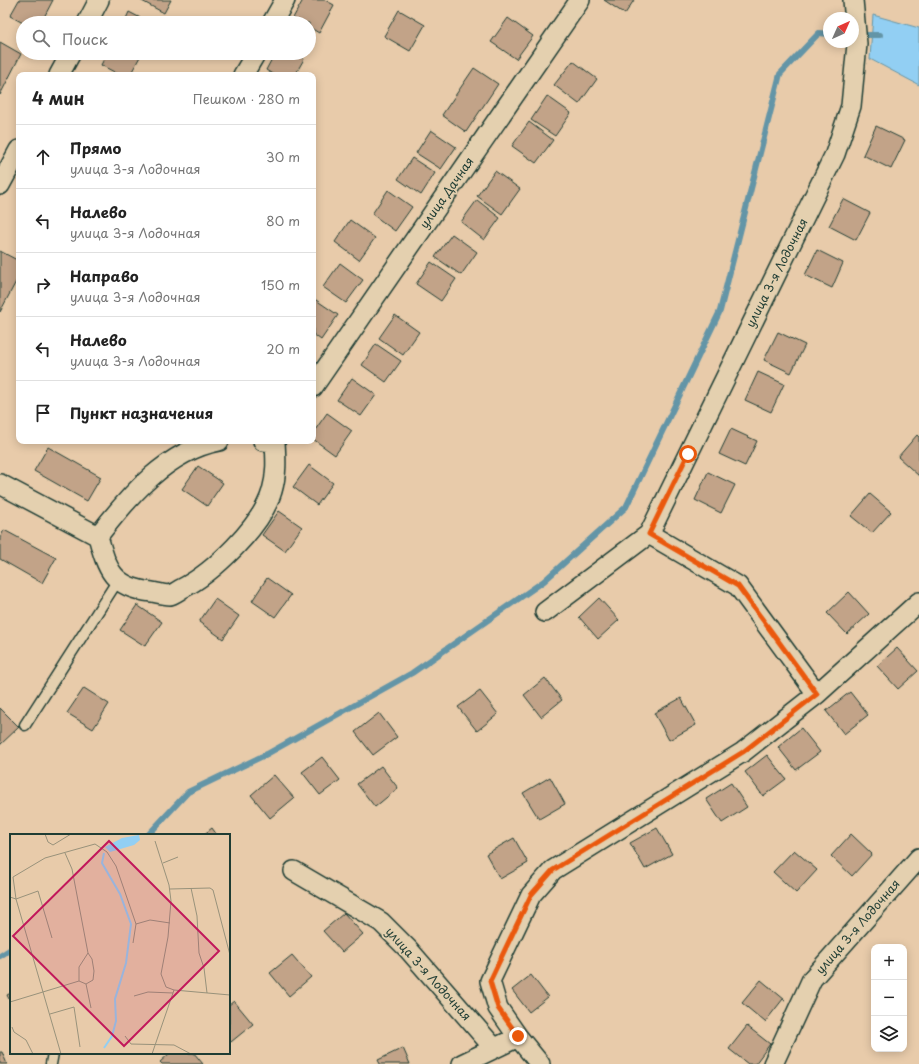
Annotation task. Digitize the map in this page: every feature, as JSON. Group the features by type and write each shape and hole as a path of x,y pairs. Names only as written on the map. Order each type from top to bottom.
{"street":[{"path":"91,16 99,0"},
{"path":"276,16 285,0"},
{"name":"улица Дачная","path":"316,383 580,0"},
{"name":"улица 3-я Лодочная","path":"545,612 649,534 835,154 851,106 857,44 853,0"},
{"path":"61,72 67,60"},
{"path":"245,72 252,60"},
{"path":"0,185 16,156"},
{"path":"98,536 122,505 164,465 204,444"},
{"path":"0,484 98,536 106,564 118,580 138,591 170,595 193,583 224,558 249,530 264,509 272,491 276,472 271,444"},
{"path":"649,534 738,586 817,694"},
{"path":"540,1064 498,1008 490,981 531,895 553,870 743,752 817,694 919,602"},
{"name":"улица 3-я Лодочная","path":"772,1064 812,979 919,858"},
{"name":"улица 3-я Лодочная","path":"294,871 381,922 408,949 494,1048"},
{"path":"462,1064 518,1036"}],"lane":[{"path":"25,725 118,580"},
{"path":"51,1064 53,1054"}],"water":[{"path":"873,15 919,28 919,85 870,59"}],"building":[{"path":"19,0 53,0 45,16 16,16 16,19 10,16"},
{"path":"140,0 171,0 164,13"},
{"path":"303,0 325,0 334,5 319,33 316,31 316,16 294,16"},
{"path":"604,0 634,0 625,14"},
{"path":"399,10 425,25 410,51 384,36"},
{"path":"129,12 137,16 127,16"},
{"path":"508,18 533,36 516,59 491,42"},
{"path":"0,42 16,51 16,60 18,60 0,95"},
{"path":"104,60 138,60 132,72 114,72 101,65"},
{"path":"271,60 303,60 297,72 269,72 266,70"},
{"path":"573,61 597,79 579,104 554,85"},
{"path":"474,68 498,84 466,132 442,115"},
{"path":"547,96 571,113 555,136 531,120"},
{"path":"529,122 553,140 536,163 512,146"},
{"path":"876,126 905,140 891,169 863,155"},
{"path":"431,130 456,147 441,169 416,153"},
{"path":"412,158 435,173 421,195 398,179"},
{"path":"495,171 520,189 502,214 477,196"},
{"path":"388,190 412,207 395,231 372,214"},
{"path":"843,199 870,213 856,240 829,226"},
{"path":"477,200 500,218 484,240 461,222"},
{"path":"350,220 375,238 359,260 335,242"},
{"path":"452,234 477,252 461,275 435,257"},
{"path":"817,250 843,263 832,288 805,275"},
{"path":"0,251 16,259 16,282 0,312"},
{"path":"431,262 456,279 441,301 416,284"},
{"path":"340,263 363,280 346,303 323,287"},
{"path":"316,300 338,315 321,340 316,336"},
{"path":"395,315 419,332 403,355 379,338"},
{"path":"778,332 805,345 791,373 764,360"},
{"path":"376,344 401,361 386,382 362,365"},
{"path":"758,372 784,384 771,412 745,400"},
{"path":"352,378 376,395 361,416 337,400"},
{"path":"327,413 352,431 335,455 316,441 316,429"},
{"path":"731,429 757,441 745,466 719,454"},
{"path":"917,435 919,437 919,476 898,457"},
{"path":"48,447 101,477 87,501 34,471"},
{"path":"309,465 333,483 317,505 293,487"},
{"path":"198,466 223,483 207,506 182,489"},
{"path":"708,472 735,485 721,513 695,500"},
{"path":"870,494 891,512 872,533 851,516"},
{"path":"279,511 302,527 285,551 262,535"},
{"path":"4,530 56,558 42,583 0,559 0,538"},
{"path":"267,578 291,595 275,617 252,601"},
{"path":"849,592 869,614 847,634 827,613"},
{"path":"599,598 619,620 598,639 579,617"},
{"path":"215,599 239,616 223,639 199,622"},
{"path":"137,605 162,622 145,646 120,630"},
{"path":"897,648 918,671 898,689 877,666"},
{"path":"545,678 562,700 541,717 524,695"},
{"path":"84,688 109,704 93,729 67,713"},
{"path":"480,691 498,714 477,731 458,707"},
{"path":"850,692 868,715 844,734 826,711"},
{"path":"681,698 696,725 669,740 654,713"},
{"path":"0,708 19,727 0,745"},
{"path":"379,713 397,737 373,755 355,732"},
{"path":"801,728 820,752 796,770 778,747"},
{"path":"767,755 786,779 763,796 745,772"},
{"path":"322,757 340,780 320,795 302,772"},
{"path":"381,766 398,788 375,807 357,784"},
{"path":"274,775 294,798 270,818 251,795"},
{"path":"550,777 565,804 539,819 523,793"},
{"path":"731,783 747,807 722,823 706,799"},
{"path":"212,828 216,834 204,834"},
{"path":"657,828 672,854 645,869 630,843"},
{"path":"851,834 872,854 852,876 831,856"},
{"path":"514,838 528,863 500,879 486,854"},
{"path":"794,850 817,870 796,893 773,872"},
{"path":"344,913 363,934 342,952 323,931"},
{"path":"292,955 311,977 289,996 270,973"},
{"path":"531,975 548,997 529,1012 512,990"},
{"path":"761,980 785,1000 783,999 765,1022 742,1003"},
{"path":"10,994 10,1001 7,995"},
{"path":"234,1001 253,1024 231,1042 230,1041 230,1004"},
{"path":"747,1026 770,1044 755,1064 748,1064 729,1049"},
{"path":"403,1048 410,1064 380,1064 378,1060"},
{"path":"0,1052 2,1052 7,1064 0,1064"},
{"path":"169,1054 195,1054 203,1064 162,1064 160,1062"}],"waterway":[{"path":"149,834 188,792 267,754 412,673 544,581 626,507 720,311 780,74 819,33 823,33"},
{"path":"859,35 880,35"},
{"path":"0,956 10,950"}],"route":[{"path":"518,1036 498,1008 490,981 531,895 553,870 743,752 817,694 738,586 649,534 688,454"}]}
